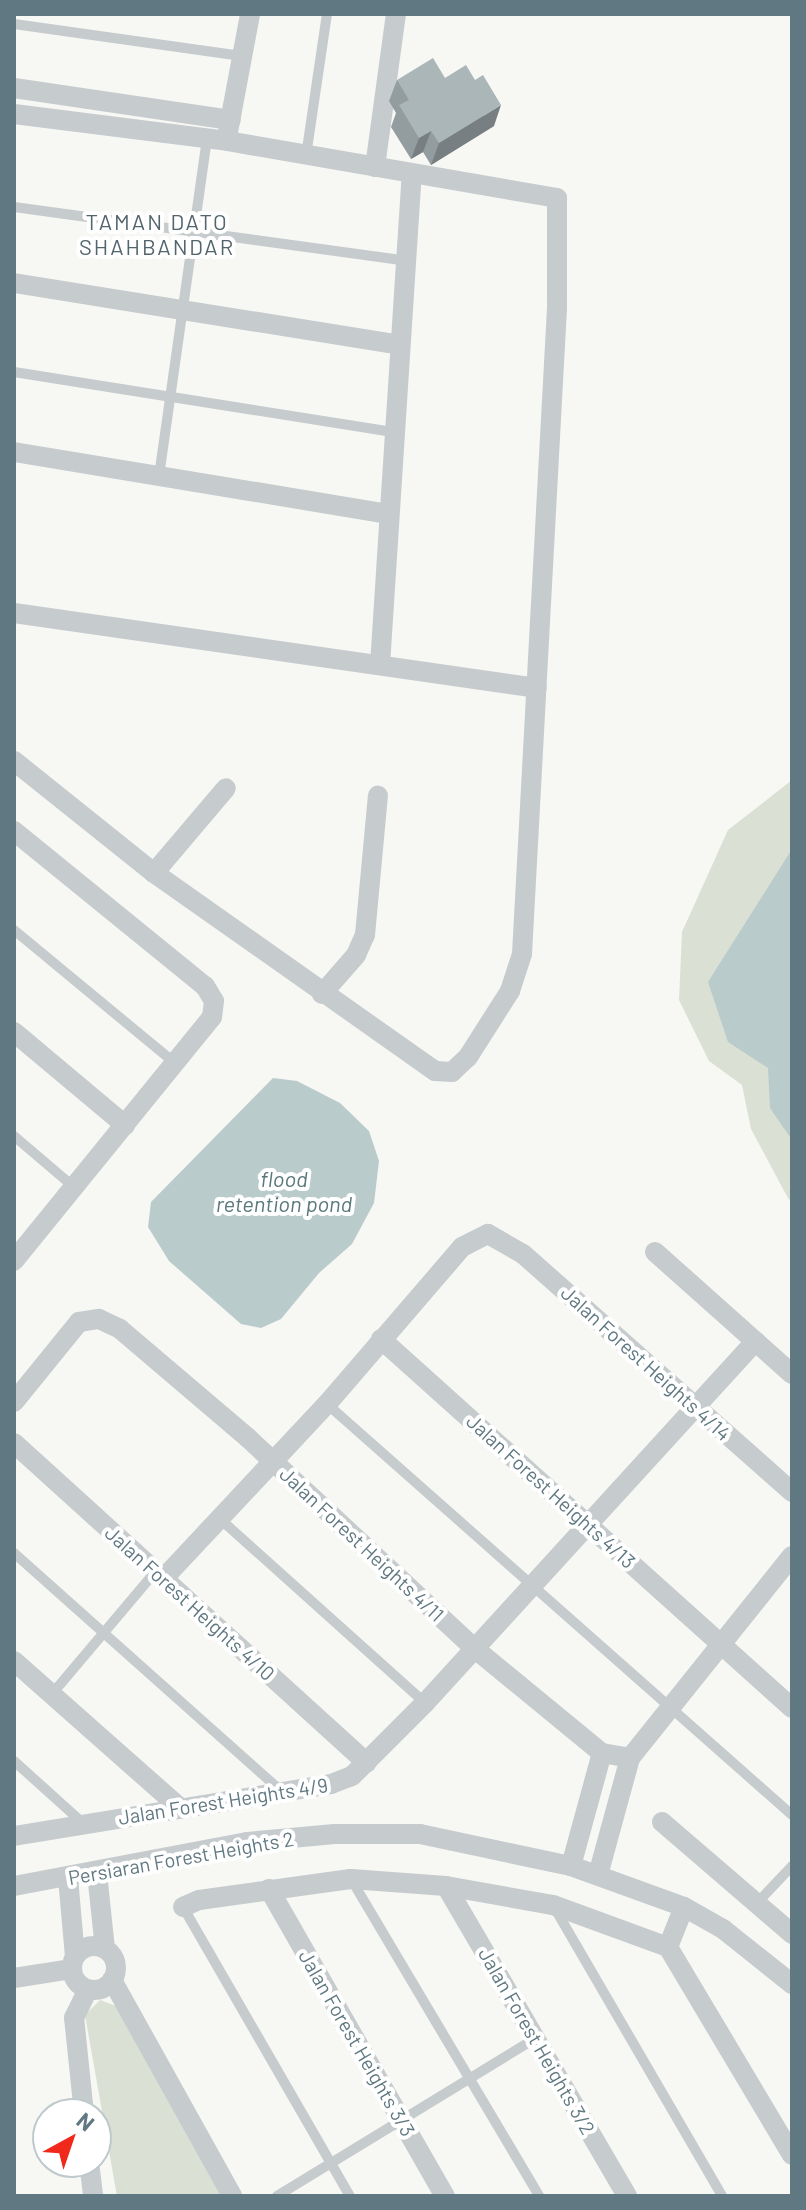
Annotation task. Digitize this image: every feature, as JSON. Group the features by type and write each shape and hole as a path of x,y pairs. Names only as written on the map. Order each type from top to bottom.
{"street":[{"path":"217,140 231,120 250,14"},
{"path":"375,167 396,14"},
{"path":"14,88 231,120"},
{"path":"14,114 217,140 550,194 560,205 522,954 510,991 468,1057 452,1072 435,1071 154,873 14,761"},
{"path":"380,665 412,174"},
{"path":"14,283 400,345"},
{"path":"14,452 389,514"},
{"path":"14,613 537,688"},
{"path":"154,873 226,788"},
{"path":"322,994 356,955 365,935 378,796"},
{"path":"14,831 205,986 214,1001 212,1017 74,1187 16,1253"},
{"path":"14,1032 125,1125"},
{"name":"Jalan Forest Heights 4/14","path":"381,1339 462,1247 476,1236 499,1235 792,1492"},
{"path":"655,1252 792,1374"},
{"name":"Jalan Forest Heights 4/11","path":"14,1402 79,1322 99,1319 120,1329 271,1461 474,1648 602,1753 630,1758"},
{"path":"159,1575 327,1404 381,1339"},
{"name":"Jalan Forest Heights 4/13","path":"381,1339 792,1708"},
{"name":"Jalan Forest Heights 4/9","path":"14,1836 178,1806 331,1784 367,1763 698,1407 755,1341"},
{"name":"Jalan Forest Heights 4/10","path":"14,1443 367,1763"},
{"path":"598,1875 630,1758 792,1556"},
{"path":"14,1661 178,1806"},
{"path":"571,1866 602,1753"},
{"path":"662,1822 792,1934"},
{"name":"Persiaran Forest Heights 2","path":"14,1886 97,1873 247,1842 379,1832 420,1834 571,1866 684,1907 723,1929 792,1984"},
{"path":"97,1873 105,1949 114,1960 112,1980 232,2196"},
{"path":"68,1878 73,1963 88,1989"},
{"path":"183,1907 269,1889 351,1879 446,1886 553,1905 668,1947 792,2155"},
{"name":"Jalan Forest Heights 3/2","path":"446,1886 627,2196"},
{"name":"Jalan Forest Heights 3/3","path":"269,1889 445,2196"},
{"path":"668,1947 684,1907"},
{"path":"14,1978 73,1963 86,1947 105,1949"},
{"path":"88,1989 101,1988 112,1980"},
{"path":"82,2098 74,2018 88,1989"}],"lane":[{"path":"306,156 327,14"},
{"path":"14,24 242,56"},
{"path":"159,476 193,232 217,140"},
{"path":"14,207 406,261"},
{"path":"14,372 394,432"},
{"path":"14,930 175,1063"},
{"path":"14,1136 74,1187"},
{"path":"327,1404 792,1815"},
{"path":"217,1517 425,1703"},
{"path":"14,1553 282,1792"},
{"path":"52,1694 159,1575"},
{"path":"14,1761 84,1825"},
{"path":"758,1902 792,1866"},
{"path":"351,1879 472,2077 539,2196"},
{"path":"553,1905 722,2196"},
{"path":"183,1907 350,2196"},
{"path":"277,2196 536,2038"}],"shaded area":[{"path":"792,780 792,1198 789,1200 751,1129 742,1085 709,1061 679,1000 682,932 728,830"},
{"path":"100,2000 116,2006 231,2196 117,2196 112,2168 112,2098 100,2098 85,2015"}],"water":[{"path":"792,849 792,1140 770,1108 768,1068 728,1042 708,982"},
{"name":"flood retention pond","path":"273,1078 297,1081 340,1103 369,1131 379,1161 374,1203 352,1244 319,1273 281,1319 261,1328 241,1324 169,1261 148,1227 151,1202"}],"building":[{"path":"433,58 445,78 466,65 475,80 483,75 501,105 439,143 431,131 419,138 399,105 409,100 397,80"}],"district":[{"name":"TAMAN DATO SHAHBANDAR","path":"157,234"}]}
